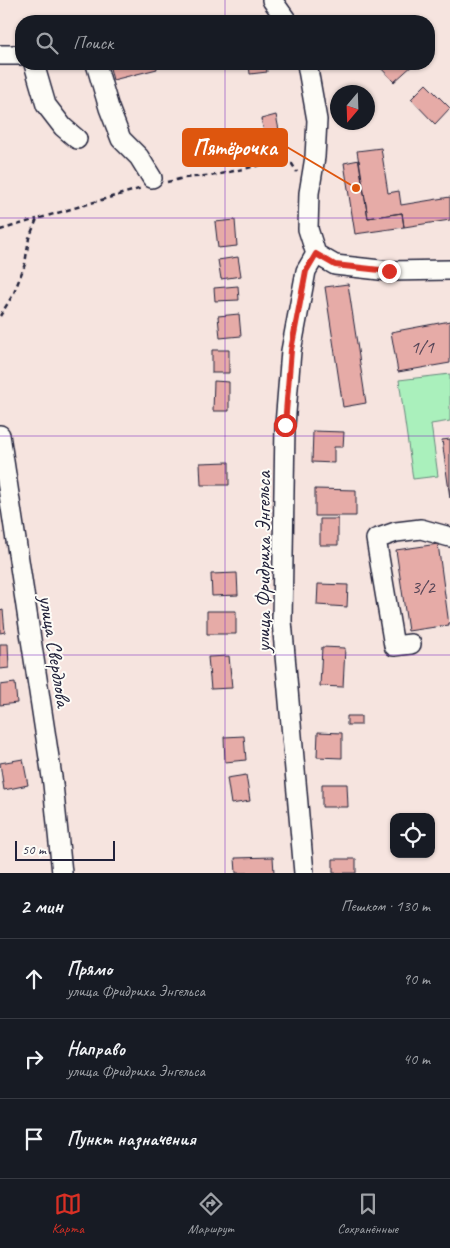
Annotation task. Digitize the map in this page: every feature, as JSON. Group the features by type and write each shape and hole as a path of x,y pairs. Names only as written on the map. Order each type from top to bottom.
{"street":[{"path":"272,0 283,15"},
{"path":"0,55 15,55"},
{"path":"36,70 46,105 62,127 78,139"},
{"path":"98,70 109,108 121,138 139,157 152,183"},
{"path":"309,70 317,120 309,193 308,229 316,254 335,265 389,271 450,270"},
{"name":"улица Фридриха Энгельса","path":"304,873 282,621 285,425 291,350 306,271 316,254"},
{"name":"улица Свердлова","path":"0,435 53,784 62,873"},
{"path":"411,644 394,646 376,539 396,532 421,529 450,537"}],"path":[{"path":"0,230 152,183 216,175 270,163 292,164 309,193"},
{"path":"0,316 14,294 25,264 29,238 37,220"}],"green space":[{"path":"450,374 450,421 431,424 438,476 413,479 399,380"}],"building":[{"path":"110,70 153,70 113,80"},
{"path":"250,70 267,70 267,72 250,74"},
{"path":"383,70 407,70 394,82"},
{"path":"426,84 450,108 435,124 411,99"},
{"path":"276,115 281,140 267,144 261,119"},
{"path":"381,148 388,193 399,191 401,205 450,197 450,220 404,227 402,213 368,218 357,151"},
{"path":"359,160 368,218 402,213 404,227 355,234 344,163"},
{"path":"235,220 237,246 218,248 215,222"},
{"path":"238,257 241,276 221,279 218,260"},
{"path":"348,284 366,403 343,407 325,287"},
{"path":"238,286 239,300 215,301 214,288"},
{"path":"239,314 241,336 220,338 218,316"},
{"path":"450,321 450,363 398,372 391,332"},
{"path":"212,350 229,350 229,373 212,373"},
{"path":"214,381 229,382 229,411 213,411"},
{"path":"313,431 344,432 343,447 334,447 334,463 312,462"},
{"path":"450,439 450,498 442,440"},
{"path":"229,462 229,485 201,485 200,463"},
{"path":"315,489 356,490 356,516 315,516"},
{"path":"320,519 338,519 338,545 320,545"},
{"path":"438,544 449,625 408,631 396,550"},
{"path":"237,573 238,595 212,596 211,574"},
{"path":"318,584 348,585 347,607 317,605"},
{"path":"3,610 5,632 0,633 0,611"},
{"path":"207,611 236,611 236,634 207,634"},
{"path":"0,644 8,644 9,668 0,669"},
{"path":"322,647 345,648 343,687 320,686"},
{"path":"229,656 232,688 211,689 208,657"},
{"path":"15,683 17,703 0,705 0,685"},
{"path":"347,716 361,716 361,725 347,725"},
{"path":"318,732 342,733 342,758 317,757"},
{"path":"244,736 246,760 225,762 224,737"},
{"path":"23,759 28,785 4,790 0,763"},
{"path":"246,775 250,801 231,804 227,778"},
{"path":"322,784 347,784 348,807 322,807"},
{"path":"273,857 274,873 236,873 235,858"},
{"path":"333,859 356,859 356,873 333,873"}],"place":[{"name":"Пятёрочка","path":"356,188"}],"route":[{"path":"285,425 291,350 306,271 316,254 335,265 389,271"}]}
